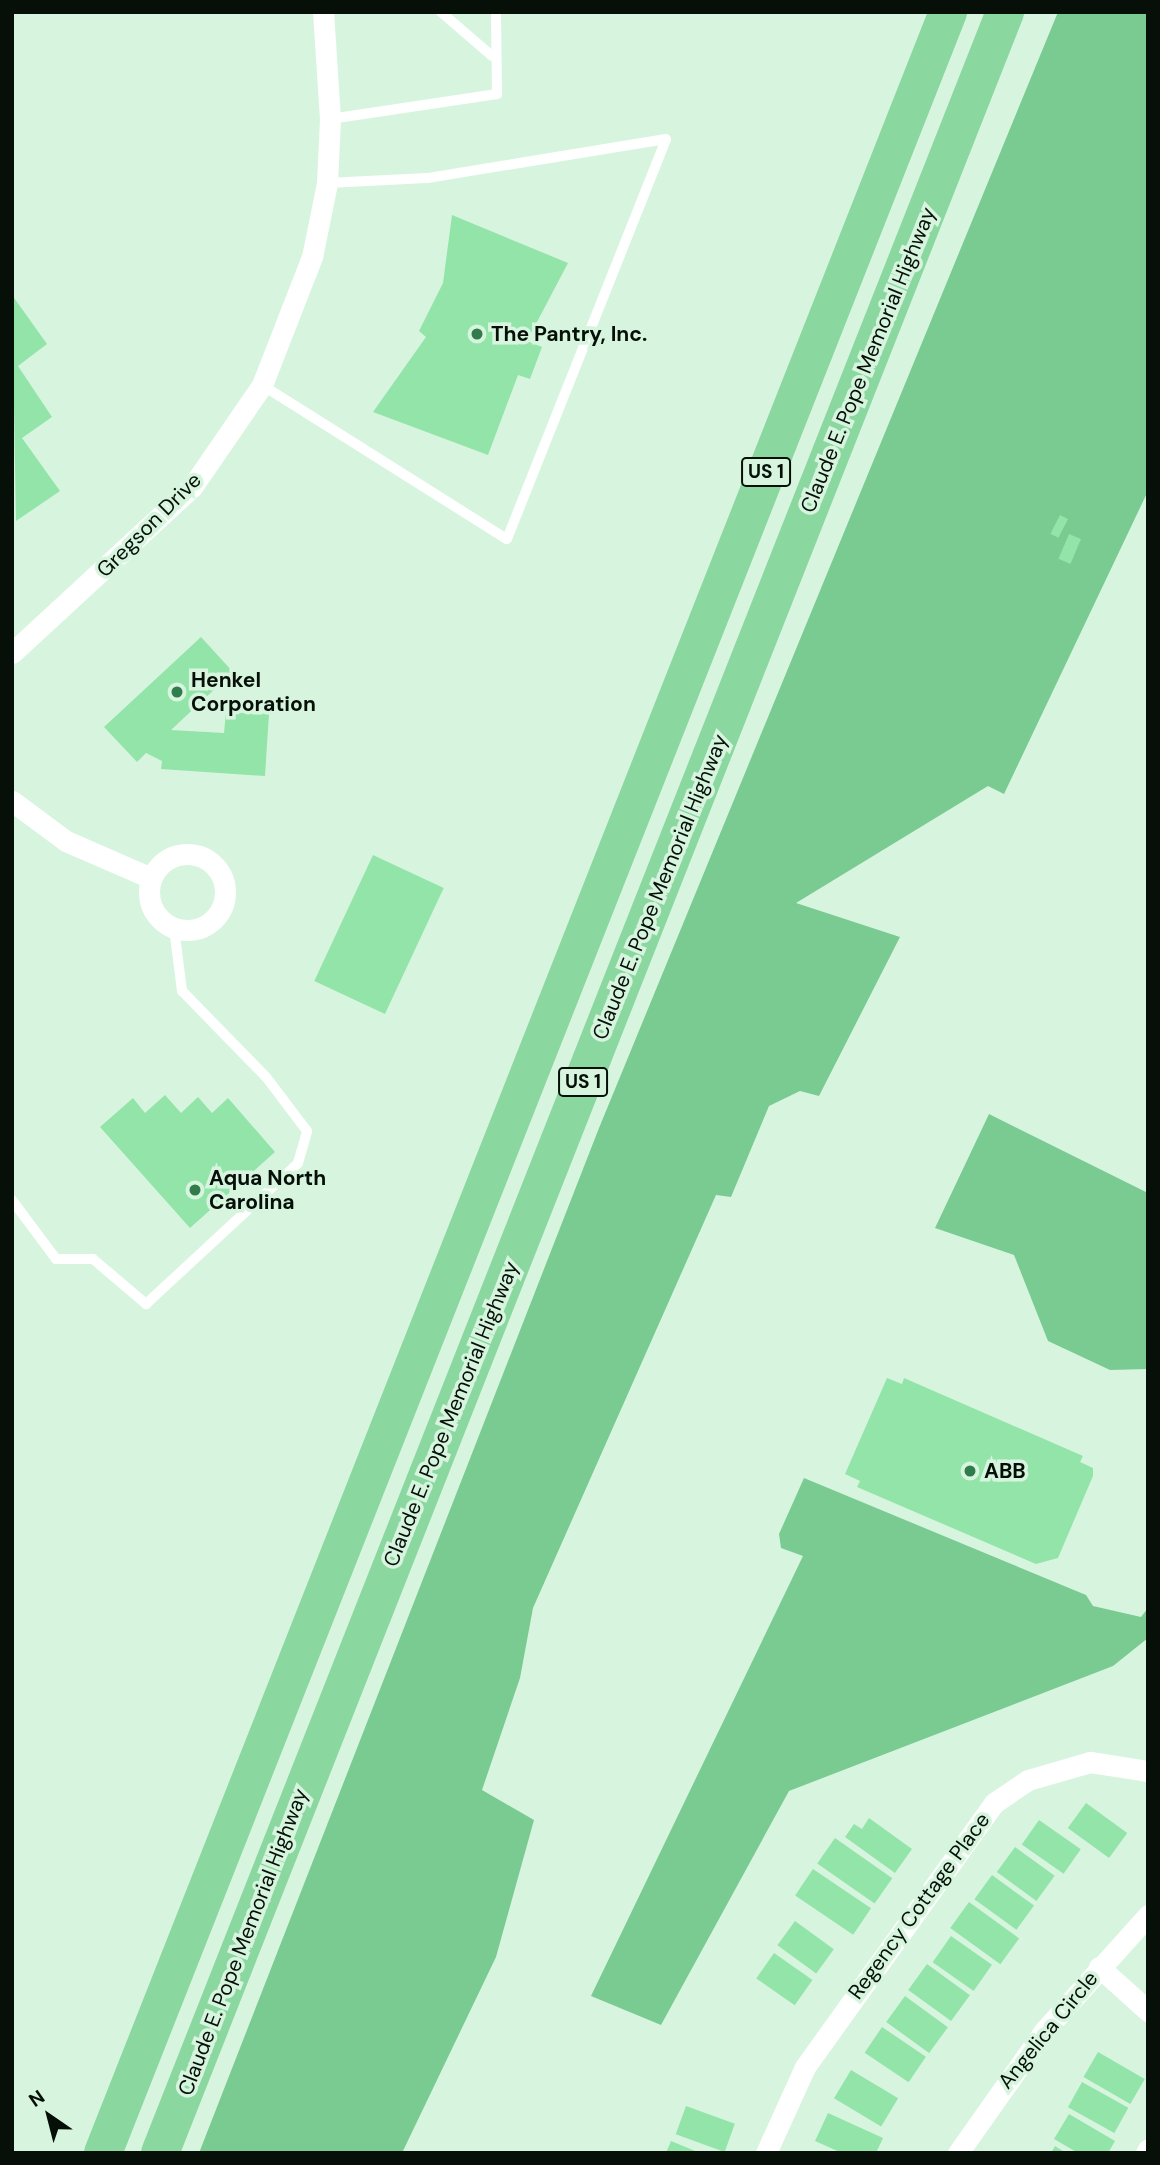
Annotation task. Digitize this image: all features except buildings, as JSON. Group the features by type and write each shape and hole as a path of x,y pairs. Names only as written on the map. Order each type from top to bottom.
{"highway":[{"name":"US 1","path":"103,2153 948,12"},
{"name":"Claude E. Pope Memorial Highway","path":"160,2153 1005,12"}],"street":[{"name":"Gregson Drive","path":"12,653 192,487 262,385 312,257 327,183 330,119 323,12"},
{"path":"12,801 66,841 151,878"},
{"path":"194,855 223,878 217,915 198,929 174,928 155,913 151,878 168,859 194,855"},
{"name":"Regency Cottage Place","path":"766,2153 805,2067 994,1804 1028,1780 1090,1762 1148,1771"},
{"name":"Angelica Circle","path":"958,2153 1037,2039 1148,1915"},
{"path":"1099,1967 1148,2011"}],"lane":[{"path":"441,12 492,56"},
{"path":"330,119 497,94 492,56 496,12"},
{"path":"262,385 507,539 666,139 427,178 327,183"},
{"path":"12,1200 56,1259 93,1259 146,1304 298,1163 307,1131 266,1077 182,991 174,928"}],"green space":[{"path":"1058,12 1148,12 1148,491 1004,794 988,786 796,903 900,937 819,1096 800,1091 769,1106 731,1197 716,1195 533,1608 520,1678 482,1790 534,1820 496,1957 402,2153 199,2153 599,1128"},
{"path":"989,1114 1148,1193 1148,1369 1110,1370 1048,1341 1014,1255 935,1228"},
{"path":"804,1478 1086,1595 1093,1606 1141,1617 1148,1608 1148,1638 1113,1666 789,1791 661,2025 591,1996 803,1556 781,1548 779,1534"}],"place":[{"name":"The Pantry, Inc.","path":"477,334"},
{"name":"Henkel Corporation","path":"177,692"},
{"name":"Aqua North Carolina","path":"195,1190"},
{"name":"ABB","path":"970,1471"}]}
